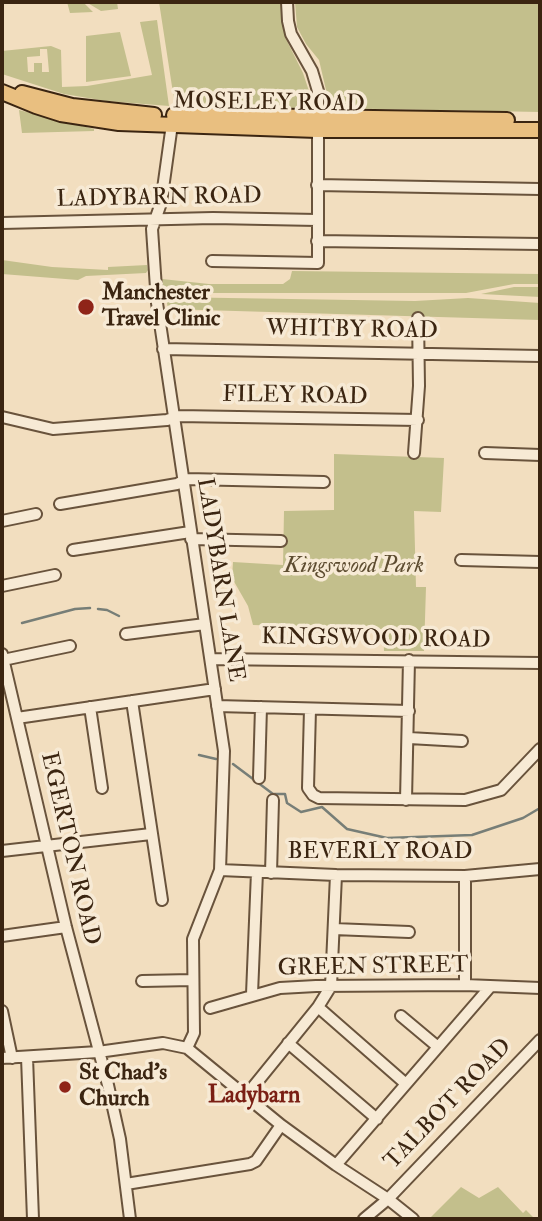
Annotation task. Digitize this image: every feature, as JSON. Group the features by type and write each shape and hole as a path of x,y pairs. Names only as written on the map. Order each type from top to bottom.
{"main road":[{"name":"MOSELEY ROAD","path":"2,90 72,106 173,120 540,130"},
{"name":"MOSELEY ROAD","path":"317,124 540,121"}],"street":[{"path":"212,261 317,263 318,91 312,71 291,34 287,2"},
{"name":"LADYBARN LANE","path":"173,120 161,203 152,229 155,282 172,418 224,751 220,870 192,940 194,1033 187,1048"},
{"path":"317,186 540,189"},
{"name":"LADYBARN ROAD","path":"2,223 212,218 317,219"},
{"path":"317,242 540,244"},
{"path":"414,453 418,420 418,318"},
{"name":"WHITBY ROAD","path":"163,349 540,356"},
{"name":"FILEY ROAD","path":"2,417 53,429 178,416 418,420"},
{"path":"485,453 540,454"},
{"path":"60,504 187,479 324,482"},
{"path":"2,521 36,514"},
{"path":"73,550 191,535 281,541"},
{"path":"461,560 540,562"},
{"path":"2,586 55,575"},
{"path":"126,634 205,624"},
{"path":"2,657 70,646"},
{"name":"EGERTON ROAD","path":"2,657 120,1139 130,1219"},
{"name":"KINGSWOOD ROAD","path":"211,659 540,663"},
{"path":"407,800 409,660"},
{"path":"17,718 215,689"},
{"path":"132,701 162,900"},
{"path":"217,706 409,711"},
{"path":"90,707 102,788"},
{"path":"259,778 261,707"},
{"path":"310,709 308,788 313,795 319,797 465,800 501,790 540,749"},
{"path":"409,738 462,741"},
{"path":"271,873 273,800"},
{"path":"2,850 151,834"},
{"name":"BEVERLY ROAD","path":"220,870 336,875 465,876 540,869"},
{"path":"252,994 257,872"},
{"path":"245,1097 318,1007 331,986 336,875"},
{"path":"465,876 465,985"},
{"path":"2,936 66,927"},
{"path":"334,929 410,932"},
{"path":"142,981 192,980"},
{"name":"GREEN STREET","path":"210,1008 280,988 465,985 540,988"},
{"path":"336,1165 490,987"},
{"path":"318,1007 406,1084"},
{"path":"2,1011 7,1058 98,1052 163,1043 187,1048 281,1125 413,1219"},
{"path":"401,1016 438,1047"},
{"name":"TALBOT ROAD","path":"364,1219 388,1199 540,1040"},
{"path":"288,1043 377,1119"},
{"path":"27,1057 33,1219"},
{"path":"126,1184 250,1164 256,1161 281,1125"}],"green space":[{"path":"67,2 83,2 93,12 70,13"},
{"path":"86,2 117,2 118,9 101,11"},
{"path":"159,2 283,2 285,37 303,73 311,97 311,106 175,106"},
{"path":"295,2 540,2 540,112 326,108 326,90 319,60 297,27"},
{"path":"157,20 169,106 106,101 64,94 2,74 2,51 51,46 61,50 62,87 87,86 152,75 140,22","holes":["40,49 47,49 49,72 42,72 42,63 34,63 34,72 28,72 27,57 40,56"]},
{"path":"120,32 131,76 86,82 86,36"},
{"path":"19,110 94,129 94,131 22,133"},
{"path":"2,260 52,267 108,270 108,267 147,265 148,270 146,273 86,276 78,280 2,274"},
{"path":"292,271 540,274 540,284 514,284 466,293 170,293 164,292 162,279 209,284 283,284 290,279"},
{"path":"514,287 540,287 540,297 481,294"},
{"path":"166,297 415,301 468,298 540,303 540,320 168,309"},
{"name":"Kingswood Park","path":"334,454 444,458 441,512 414,511 416,587 426,587 424,651 384,651 383,629 253,625 248,606 232,578 233,562 283,565 284,511 334,510"},
{"path":"461,1187 479,1198 498,1187 523,1213 526,1210 535,1219 429,1219"}],"waterway":[{"path":"22,623 75,609 90,608"},
{"path":"98,609 119,616"},
{"path":"199,755 216,759"},
{"path":"233,764 273,794 285,794 287,803 301,812 322,807 347,829 387,838 472,835 523,818 540,808"}],"place":[{"name":"Manchester Travel Clinic","path":"86,307"},
{"name":"St Chad's Church","path":"65,1087"}],"district":[{"name":"Ladybarn","path":"254,1097"}]}
